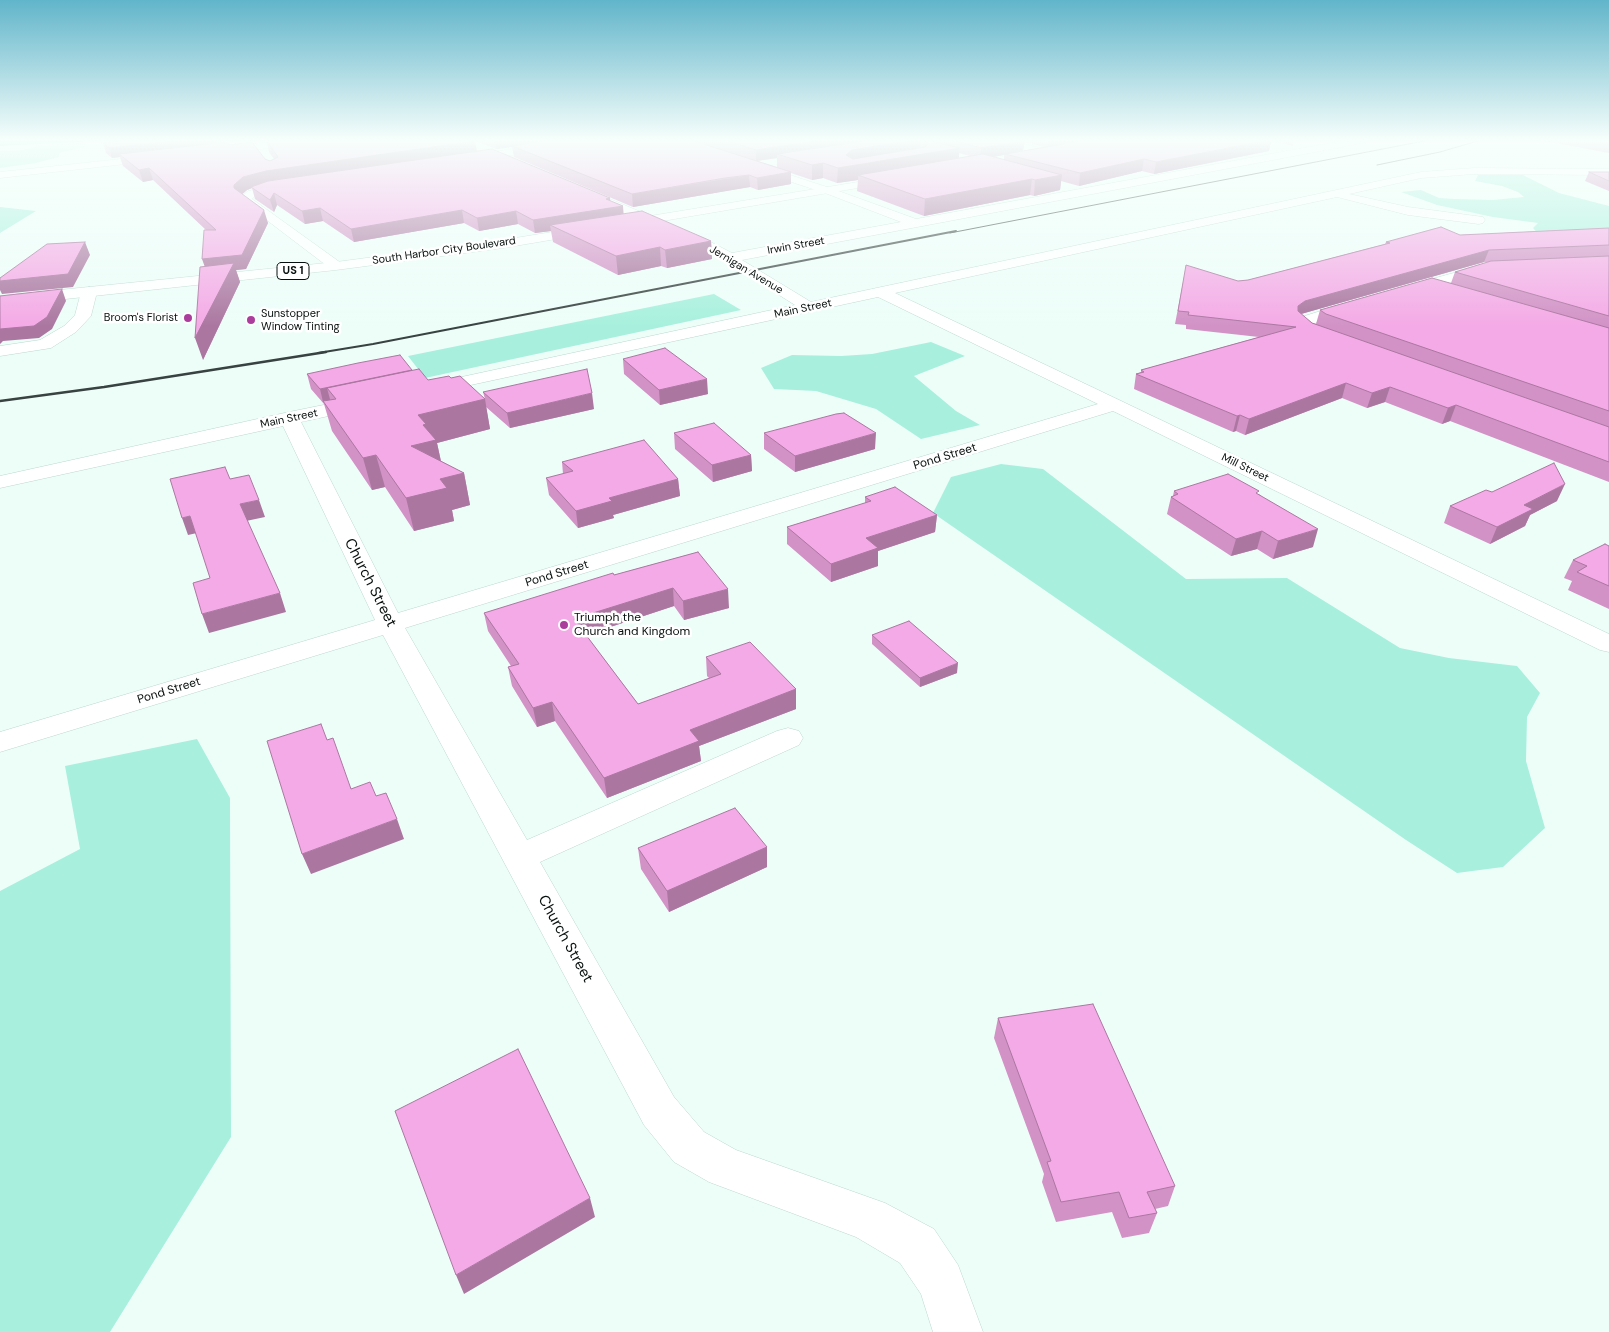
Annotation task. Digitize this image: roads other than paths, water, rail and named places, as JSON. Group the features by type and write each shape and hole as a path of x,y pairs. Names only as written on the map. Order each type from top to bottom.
{"street":[{"path":"248,202 336,266"},
{"name":"Jernigan Avenue","path":"606,202 696,240 730,258 810,308"},
{"name":"South Harbor City Boulevard","path":"0,301 336,266 503,244 759,202"},
{"path":"860,202 917,224"},
{"name":"Irwin Street","path":"730,258 1034,202"},
{"name":"Main Street","path":"411,393 1298,202"},
{"path":"1371,202 1408,211 1479,220"},
{"path":"1067,239 1089,247"},
{"path":"1387,296 1485,268 1509,266"},
{"path":"1426,284 1453,292"},
{"path":"0,351 45,344 70,329 83,316 89,292"},
{"name":"Mill Street","path":"881,292 1609,644"},
{"path":"1342,342 1307,329 1304,321 1364,302"},
{"name":"Main Street","path":"0,482 379,399"},
{"name":"Pond Street","path":"0,742 1114,406"},
{"name":"Church Street","path":"289,418 390,624 660,1111 689,1147 725,1167 869,1219 917,1246 941,1282 958,1332"},
{"path":"520,858 788,738"}],"railway":[{"path":"950,233 1109,202"},
{"path":"318,353 956,231"},
{"path":"0,401 104,387 326,352"}],"place":[{"name":"Broom's Florist","path":"188,318"},
{"name":"Sunstopper Window Tinting","path":"251,320"},
{"name":"Triumph the Church and Kingdom","path":"564,625"}]}
